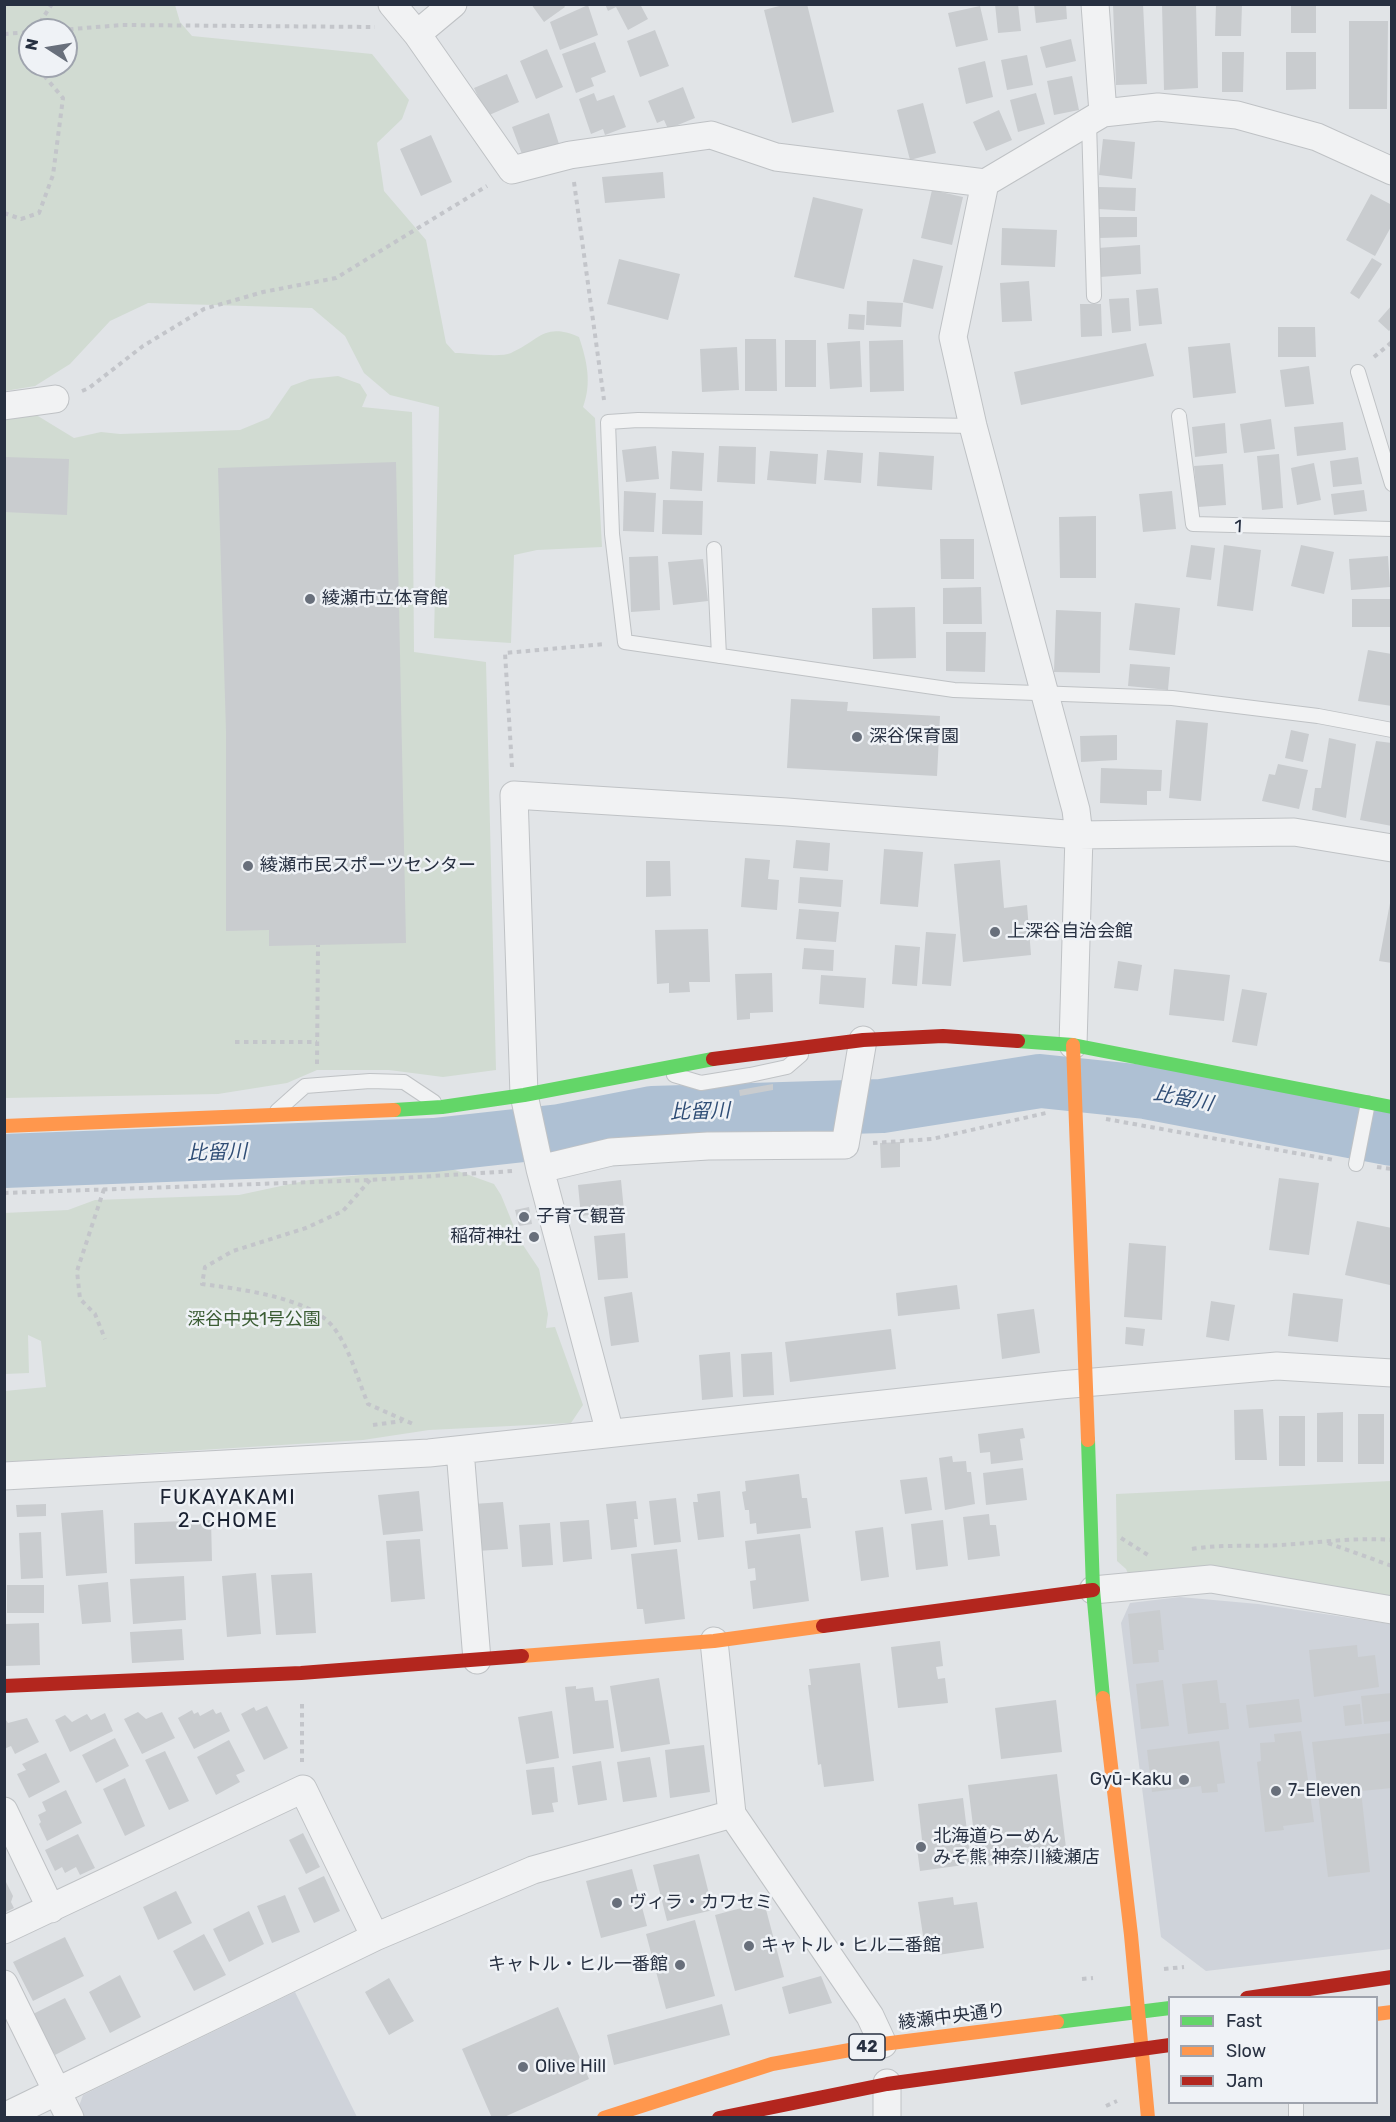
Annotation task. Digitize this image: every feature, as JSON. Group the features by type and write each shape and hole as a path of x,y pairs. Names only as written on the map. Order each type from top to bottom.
{"street":[{"path":"417,34 453,4"},
{"path":"1095,4 1096,118"},
{"path":"387,16 417,34 512,170 570,155 711,135 776,157 986,183 1096,118 1158,107 1237,114 1317,137 1392,171"},
{"path":"986,183 953,337 973,426 1074,802 1079,835 1073,1056 1094,1590 1108,1763 1148,2118"},
{"path":"4,406 55,399"},
{"path":"610,1433 524,1095 514,795 787,812 1079,835 1294,832 1392,848"},
{"path":"4,1126 442,1107 524,1095 702,1060 863,1040 943,1036 1392,1107"},
{"path":"539,1161 611,1152 847,1137 863,1040"},
{"path":"4,1476 429,1453 1085,1383 1277,1366 1392,1373"},
{"path":"460,1450 477,1660"},
{"path":"4,1686 301,1673 714,1641 1168,1582 1211,1580 1392,1611"},
{"path":"714,1641 732,1814 870,2016 883,2044"},
{"path":"4,1930 303,1789 375,1937"},
{"path":"4,1811 51,1909"},
{"path":"4,2117 375,1937 533,1870 732,1814"},
{"path":"1261,1996 1392,1977"},
{"path":"4,1984 46,2095 70,2118"},
{"name":"綾瀬中央通り","path":"604,2118 772,2064 883,2044 1168,2008"},
{"name":"42","path":"719,2118 787,2100 887,2083 1168,2045"},
{"path":"887,2083 887,2118"}],"lane":[{"path":"1094,296 1096,118"},
{"path":"1358,372 1392,484"},
{"name":"1","path":"1179,416 1193,524 1392,529"},
{"path":"973,426 650,420 608,422 612,534 625,642 954,690 1172,698 1318,716 1392,730"},
{"path":"714,549 719,656"},
{"path":"657,1070 701,1083 787,1068 811,1046"},
{"path":"271,1116 305,1086 370,1081 404,1082 442,1107"},
{"path":"1356,1164 1368,1103"}],"path":[{"path":"43,18 52,4"},
{"path":"78,29 122,25 257,27 387,16"},
{"path":"4,213 21,219 39,213 53,175 63,98 46,78"},
{"path":"570,155 608,422"},
{"path":"55,399 89,388 143,346 204,309 263,292 336,278 512,170"},
{"path":"514,795 505,653 625,642"},
{"path":"317,1070 318,945"},
{"path":"235,1042 317,1042"},
{"path":"847,1137 932,1139 1053,1112"},
{"path":"1096,1117 1392,1169"},
{"path":"4,1193 370,1180 539,1161"},
{"path":"370,1180 343,1211 306,1228 233,1251 205,1267 202,1284 241,1290 313,1309 334,1328 368,1404 429,1430 429,1453"},
{"path":"104,1190 77,1271 80,1299 95,1314 105,1339"},
{"path":"1118,1536 1151,1557"},
{"path":"1168,1582 1176,1552 1222,1544 1264,1546 1327,1543 1363,1538 1392,1540"},
{"path":"1327,1543 1392,1566"},
{"path":"301,1673 303,1789"},
{"path":"1164,1970 1184,1967"},
{"path":"1082,1979 1093,1978"},
{"path":"1106,2106 1117,2101"}],"shaded area":[{"path":"1180,1597 1258,1604 1391,1624 1391,1949 1206,1971 1161,1937 1121,1623 1130,1603"},
{"path":"295,1992 357,2117 82,2118 78,2109 83,2095"}],"green space":[{"path":"5,4 175,5 180,22 192,36 372,54 409,100 402,119 377,143 384,191 426,240 446,343 455,353 499,355 511,353 550,332 558,331 579,337 588,381 583,407 595,418 602,547 537,550 514,555 511,643 434,638 439,407 390,395 364,373 345,336 312,308 148,303 110,321 70,364 35,386 5,391"},
{"name":"綾瀬市民スポーツセンター","path":"338,376 360,384 367,395 362,407 412,412 414,652 486,662 496,1070 443,1077 389,1070 317,1070 287,1083 218,1094 5,1098 5,417 33,413 74,438 101,432 120,434 240,430 269,418 291,386 310,379"},
{"name":"深谷中央1号公園","path":"434,1168 455,1170 494,1184 501,1195 519,1239 539,1269 548,1314 546,1328 555,1327 583,1405 571,1423 429,1430 363,1440 5,1462 5,1391 46,1387 41,1341 28,1335 29,1373 5,1374 4,1213 68,1210 95,1200 239,1195 309,1180"},
{"path":"1391,1481 1391,1601 1130,1578 1126,1569 1117,1561 1116,1494"}],"building":[{"path":"531,4 563,4 565,7 544,22"},
{"path":"605,4 640,4 648,19 628,30 616,7 608,11"},
{"path":"787,4 807,4 834,112 792,123 764,10"},
{"path":"995,4 1018,4 1021,31 998,33"},
{"path":"1034,4 1066,4 1067,19 1036,23"},
{"path":"1113,4 1143,4 1147,84 1116,85"},
{"path":"1162,4 1196,4 1198,88 1164,90"},
{"path":"1216,4 1242,4 1241,36 1215,36"},
{"path":"1291,4 1316,4 1316,33 1291,33"},
{"path":"588,5 598,35 560,50 550,22"},
{"path":"980,6 988,40 956,47 948,13"},
{"path":"1349,21 1388,21 1387,109 1349,109"},
{"path":"655,30 669,66 640,77 627,41"},
{"path":"1071,39 1076,61 1046,68 1040,47"},
{"path":"595,42 606,72 591,78 594,86 576,93 562,54"},
{"path":"547,49 563,87 536,99 520,61"},
{"path":"1222,52 1244,52 1243,92 1222,92"},
{"path":"1286,52 1316,52 1316,89 1286,90"},
{"path":"1027,55 1033,85 1007,90 1001,60"},
{"path":"985,61 993,97 966,104 958,68"},
{"path":"507,74 519,102 487,116 474,88"},
{"path":"1072,76 1079,110 1054,115 1047,81"},
{"path":"683,87 695,118 668,129 664,120 657,123 648,101"},
{"path":"594,93 597,101 614,95 626,127 605,135 603,129 591,134 579,99"},
{"path":"1036,93 1045,124 1018,132 1010,100"},
{"path":"923,103 936,153 910,160 897,110"},
{"path":"999,110 1012,140 986,151 973,122"},
{"path":"549,113 559,144 523,157 512,127"},
{"path":"431,135 452,182 421,196 400,149"},
{"path":"1103,139 1135,142 1132,179 1099,175"},
{"path":"663,172 665,198 605,203 602,177"},
{"path":"1099,187 1136,188 1135,211 1098,209"},
{"path":"932,190 963,197 952,245 921,238"},
{"path":"1371,194 1392,205 1392,225 1375,256 1346,240"},
{"path":"813,197 863,209 844,289 794,277"},
{"path":"1099,217 1137,217 1137,237 1099,238"},
{"path":"1002,228 1057,230 1055,267 1001,265"},
{"path":"1140,245 1141,274 1100,277 1098,248"},
{"path":"1372,258 1382,264 1359,299 1350,293"},
{"path":"619,259 680,274 668,320 607,304"},
{"path":"913,259 943,266 933,309 903,302"},
{"path":"1029,281 1032,321 1002,322 1000,283"},
{"path":"1158,288 1162,324 1139,326 1136,290"},
{"path":"1129,298 1131,331 1112,333 1109,299"},
{"path":"867,301 903,303 901,327 866,325"},
{"path":"1080,304 1101,304 1102,336 1081,337"},
{"path":"1392,305 1392,328 1389,331 1378,321"},
{"path":"849,314 865,315 864,330 848,329"},
{"path":"1278,327 1315,327 1316,357 1278,357"},
{"path":"745,339 776,339 777,391 745,391"},
{"path":"785,340 816,340 816,387 785,387"},
{"path":"903,340 904,391 870,392 869,341"},
{"path":"860,341 862,387 830,389 827,343"},
{"path":"1146,343 1154,376 1021,405 1014,372"},
{"path":"1230,343 1236,393 1193,398 1188,347"},
{"path":"737,347 739,390 702,392 700,349"},
{"path":"1309,366 1314,404 1285,407 1280,370"},
{"path":"1271,419 1275,449 1244,453 1240,424"},
{"path":"1343,422 1346,450 1297,456 1294,427"},
{"path":"1225,423 1227,453 1195,457 1192,427"},
{"path":"656,446 659,479 626,482 622,450"},
{"path":"719,446 756,447 755,484 717,482"},
{"path":"827,450 863,453 861,483 824,480"},
{"path":"672,451 704,453 702,491 670,489"},
{"path":"770,451 818,454 816,484 767,480"},
{"path":"879,452 934,456 932,490 877,486"},
{"path":"1279,454 1283,508 1262,510 1257,456"},
{"path":"4,457 69,459 67,515 4,512"},
{"path":"1358,457 1362,484 1333,487 1330,461"},
{"name":"綾瀬市立体育館","path":"396,462 406,943 269,946 269,930 226,931 226,731 218,468"},
{"path":"1314,463 1321,500 1297,505 1291,468"},
{"path":"1223,464 1226,505 1198,507 1194,466"},
{"path":"1364,490 1367,511 1334,515 1331,494"},
{"path":"624,491 656,493 654,532 623,531"},
{"path":"1172,491 1176,529 1143,532 1139,494"},
{"path":"663,500 703,501 702,535 662,534"},
{"path":"1096,516 1096,578 1060,578 1059,517"},
{"path":"940,539 974,539 974,579 941,579"},
{"path":"1191,545 1215,548 1211,580 1186,577"},
{"path":"1224,545 1261,550 1253,611 1217,606"},
{"path":"1301,545 1334,552 1324,594 1291,586"},
{"path":"658,556 660,610 631,612 629,557"},
{"path":"1388,556 1390,587 1351,590 1349,559"},
{"path":"703,559 708,601 673,605 668,562"},
{"path":"981,587 982,624 943,624 943,588"},
{"path":"1352,599 1392,599 1391,627 1352,627"},
{"path":"1135,603 1180,608 1175,655 1129,650"},
{"path":"915,607 916,658 873,659 872,608"},
{"path":"1056,610 1101,612 1100,673 1054,672"},
{"path":"946,632 986,632 985,672 946,671"},
{"path":"1368,650 1392,654 1392,706 1358,701"},
{"path":"1130,664 1170,667 1168,690 1128,686"},
{"path":"791,699 848,702 847,711 940,716 937,776 787,768"},
{"path":"1176,720 1208,723 1201,801 1169,798"},
{"path":"1291,730 1309,734 1303,762 1285,758"},
{"path":"1117,735 1117,760 1081,762 1080,736"},
{"path":"1329,738 1356,744 1346,818 1312,810 1315,788 1321,788"},
{"path":"1376,741 1392,743 1392,826 1360,820"},
{"path":"1278,764 1308,770 1299,809 1262,801 1269,774 1275,775"},
{"path":"1101,768 1162,770 1161,791 1147,791 1147,805 1100,803"},
{"path":"796,840 830,843 828,871 793,868"},
{"path":"884,849 923,852 918,907 880,904"},
{"path":"745,858 770,860 768,879 779,880 777,910 741,907"},
{"name":"上深谷自治会館","path":"1000,860 1004,908 1027,905 1031,955 963,962 954,864"},
{"path":"646,861 670,861 671,896 646,897"},
{"path":"800,877 843,880 841,907 798,903"},
{"path":"1390,903 1392,903 1392,963 1379,961"},
{"path":"799,909 839,912 836,942 796,939"},
{"path":"708,929 710,982 689,982 690,992 669,993 669,983 657,984 655,930"},
{"path":"926,932 956,934 951,986 922,984"},
{"path":"895,945 920,947 917,986 892,984"},
{"path":"804,948 834,950 833,971 802,969"},
{"path":"1118,961 1142,965 1138,991 1114,988"},
{"path":"1174,969 1230,975 1224,1021 1169,1015"},
{"path":"772,973 773,1012 750,1013 750,1019 737,1020 735,974"},
{"path":"821,975 866,978 864,1008 819,1004"},
{"path":"1242,989 1267,993 1257,1046 1232,1042"},
{"path":"773,1084 773,1090 740,1096 739,1090"},
{"path":"900,1142 900,1167 881,1168 880,1143"},
{"path":"1279,1178 1319,1183 1309,1255 1269,1250"},
{"path":"621,1180 624,1211 581,1216 578,1185"},
{"name":"子育て観音","path":"529,1207 532,1224 519,1226 515,1210"},
{"path":"1357,1221 1392,1228 1390,1285 1345,1275"},
{"path":"625,1233 628,1278 598,1280 594,1236"},
{"path":"1129,1243 1166,1246 1162,1320 1124,1317"},
{"path":"957,1285 960,1309 898,1316 896,1293"},
{"path":"632,1292 639,1342 611,1346 604,1297"},
{"path":"1293,1293 1343,1299 1338,1342 1288,1336"},
{"path":"1211,1301 1235,1305 1229,1341 1206,1337"},
{"path":"1034,1309 1040,1353 1002,1359 997,1314"},
{"path":"1126,1327 1145,1329 1143,1346 1125,1344"},
{"path":"891,1329 896,1369 790,1382 785,1342"},
{"path":"730,1352 733,1397 702,1400 699,1355"},
{"path":"772,1352 774,1395 743,1397 741,1354"},
{"path":"1263,1409 1267,1460 1235,1460 1234,1410"},
{"path":"1343,1412 1343,1462 1317,1462 1317,1413"},
{"path":"1358,1414 1384,1414 1384,1464 1358,1464"},
{"path":"1279,1416 1305,1416 1305,1466 1279,1466"},
{"path":"1023,1428 1025,1438 1020,1439 1023,1460 991,1464 990,1452 980,1453 978,1434"},
{"path":"952,1456 953,1462 966,1461 967,1472 971,1472 975,1504 945,1510 939,1458"},
{"path":"1023,1468 1027,1500 986,1505 983,1473"},
{"path":"799,1474 802,1498 807,1498 811,1528 757,1534 756,1523 750,1524 749,1510 745,1510 742,1492 746,1491 745,1481"},
{"path":"927,1477 932,1510 905,1514 900,1480"},
{"path":"419,1491 423,1531 383,1535 378,1495"},
{"path":"720,1491 724,1537 698,1540 693,1502 698,1502 697,1494"},
{"path":"676,1498 681,1542 654,1545 649,1501"},
{"path":"636,1501 638,1519 634,1519 637,1547 611,1550 606,1504"},
{"path":"503,1502 508,1549 477,1551 473,1504"},
{"path":"46,1504 46,1516 17,1517 16,1505"},
{"path":"103,1510 107,1573 66,1576 61,1513"},
{"path":"989,1514 990,1525 996,1525 1000,1556 968,1560 963,1517"},
{"path":"211,1520 212,1561 135,1564 134,1523"},
{"path":"589,1520 592,1559 563,1562 560,1522"},
{"path":"943,1520 948,1566 916,1570 911,1524"},
{"path":"550,1523 553,1565 522,1567 519,1525"},
{"path":"883,1527 889,1577 861,1581 855,1531"},
{"path":"41,1532 43,1578 21,1579 19,1533"},
{"path":"800,1534 809,1601 753,1609 750,1581 756,1580 755,1568 748,1569 745,1541"},
{"path":"420,1539 425,1599 391,1602 386,1541"},
{"path":"677,1549 685,1619 645,1624 643,1609 637,1609 631,1554"},
{"path":"256,1573 261,1634 227,1637 222,1576"},
{"path":"312,1573 316,1633 276,1635 271,1575"},
{"path":"184,1576 186,1620 133,1624 130,1579"},
{"path":"108,1582 111,1622 82,1624 78,1585"},
{"path":"7,1585 44,1585 44,1613 7,1613"},
{"path":"1160,1610 1164,1650 1158,1650 1159,1662 1133,1664 1128,1614"},
{"path":"39,1623 40,1665 5,1666 5,1624"},
{"path":"182,1629 184,1660 132,1663 130,1632"},
{"path":"940,1641 943,1666 936,1667 938,1679 945,1678 948,1703 898,1708 891,1647"},
{"path":"1357,1645 1358,1657 1375,1655 1379,1687 1314,1697 1309,1650"},
{"path":"860,1663 874,1781 824,1787 821,1764 818,1765 808,1685 811,1685 809,1669"},
{"path":"659,1678 670,1744 621,1752 610,1686"},
{"path":"1163,1680 1169,1726 1141,1729 1136,1684"},
{"path":"1217,1680 1220,1703 1226,1703 1229,1729 1188,1734 1182,1684"},
{"path":"576,1686 576,1689 593,1687 595,1701 608,1700 614,1748 573,1754 565,1687"},
{"path":"1392,1693 1392,1721 1364,1724 1361,1696"},
{"path":"1299,1699 1302,1722 1249,1728 1246,1705"},
{"path":"1056,1700 1062,1752 1001,1759 995,1708"},
{"path":"1360,1704 1362,1724 1345,1726 1343,1706"},
{"path":"267,1706 288,1748 264,1760 241,1714 254,1707 256,1711"},
{"path":"213,1709 216,1714 221,1712 230,1731 194,1749 178,1718 192,1710 194,1714 198,1712 200,1716"},
{"path":"552,1711 559,1758 526,1764 518,1717"},
{"path":"138,1712 146,1719 162,1712 175,1738 142,1754 124,1719"},
{"path":"105,1713 113,1731 70,1752 55,1720 65,1715 72,1722 87,1714 91,1720"},
{"path":"4,1717 8,1723 27,1718 39,1742 15,1754 11,1746 4,1749"},
{"path":"1301,1731 1314,1822 1283,1826 1284,1830 1265,1832 1257,1762 1261,1761 1260,1743 1275,1742 1274,1734"},
{"path":"1392,1733 1392,1788 1361,1791 1370,1872 1328,1877 1312,1742"},
{"path":"115,1738 129,1766 96,1783 82,1755"},
{"path":"229,1740 245,1771 236,1775 240,1782 216,1795 197,1757"},
{"path":"1219,1741 1225,1783 1217,1784 1218,1792 1202,1793 1201,1786 1152,1792 1147,1750"},
{"path":"704,1745 710,1792 670,1798 665,1750"},
{"path":"165,1751 189,1801 169,1810 145,1760"},
{"path":"46,1753 60,1782 29,1798 17,1774 26,1770 22,1764"},
{"path":"650,1757 657,1797 623,1802 617,1762"},
{"path":"601,1761 607,1800 578,1805 572,1766"},
{"path":"554,1767 558,1802 552,1803 554,1812 532,1815 526,1770"},
{"path":"1057,1774 1067,1856 978,1867 968,1785"},
{"path":"125,1778 145,1826 125,1836 103,1789"},
{"path":"66,1790 82,1823 47,1841 39,1824 41,1822 38,1815 46,1811 42,1802"},
{"path":"963,1798 971,1864 920,1871 916,1841 922,1840 918,1804"},
{"path":"303,1833 320,1867 306,1874 289,1840"},
{"path":"78,1834 95,1868 80,1875 76,1867 65,1873 62,1867 55,1871 45,1850"},
{"path":"699,1854 713,1910 667,1921 653,1865"},
{"name":"ヴィラ・カワセミ","path":"632,1869 647,1926 601,1938 586,1881"},
{"path":"324,1876 340,1911 314,1923 298,1888"},
{"path":"4,1878 13,1896 11,1902 14,1908 4,1913"},
{"path":"176,1891 192,1923 158,1940 143,1907"},
{"path":"285,1895 300,1932 272,1943 257,1906"},
{"path":"953,1897 954,1905 977,1902 984,1948 938,1955 937,1948 925,1949 918,1902"},
{"name":"キャトル・ヒル二番館","path":"764,1902 784,1977 735,1991 715,1915"},
{"path":"249,1911 264,1944 229,1962 213,1929"},
{"name":"キャトル・ヒル一番館","path":"695,1920 715,1996 666,2009 646,1934"},
{"path":"204,1934 226,1975 194,1991 173,1951"},
{"path":"65,1937 84,1976 33,2001 13,1962"},
{"path":"120,1975 141,2017 110,2033 89,1992"},
{"path":"821,1976 832,2003 789,2014 782,1987"},
{"path":"389,1978 414,2021 389,2035 365,1992"},
{"path":"65,1998 86,2039 55,2055 33,2014"},
{"path":"722,2004 730,2035 614,2065 607,2035"},
{"path":"558,2007 589,2079 502,2118 492,2118 462,2049"}],"waterway":[{"name":"比留川","path":"4,1161 434,1145 560,1131 652,1113 882,1106 1040,1081 1145,1092 1392,1139"}],"traffic: fast":[{"path":"1018,1041 1073,1045 1392,1107"},
{"path":"394,1110 442,1107 524,1095 713,1059"},
{"path":"1088,1440 1093,1590 1103,1698"},
{"path":"1057,2022 1168,2008"}],"traffic: slow":[{"path":"1073,1045 1088,1440"},
{"path":"4,1126 394,1110"},
{"path":"522,1656 714,1641 823,1626"},
{"path":"1103,1698 1131,1935 1148,2118"},
{"path":"1378,2014 1392,2012"},
{"path":"604,2118 772,2064 883,2044 1057,2022"}],"traffic: jam":[{"path":"713,1059 863,1040 943,1036 1018,1041"},
{"path":"823,1626 1093,1590"},
{"path":"4,1686 301,1673 522,1656"},
{"path":"1261,1996 1392,1977"},
{"path":"719,2118 887,2084 1168,2045"}],"place":[{"name":"綾瀬市立体育館","path":"310,599"},
{"name":"深谷保育園","path":"857,737"},
{"name":"綾瀬市民スポーツセンター","path":"248,866"},
{"name":"上深谷自治会館","path":"995,932"},
{"name":"子育て観音","path":"524,1217"},
{"name":"稲荷神社","path":"534,1237"},
{"name":"Gyū-Kaku","path":"1184,1780"},
{"name":"7-Eleven","path":"1276,1791"},
{"name":"北海道らーめん みそ熊 神奈川綾瀬店","path":"921,1847"},
{"name":"ヴィラ・カワセミ","path":"617,1903"},
{"name":"キャトル・ヒル二番館","path":"749,1946"},
{"name":"キャトル・ヒル一番館","path":"680,1965"},
{"name":"Olive Hill","path":"523,2067"}],"district":[{"name":"FUKAYAKAMI 2-CHOME","path":"228,1510"}]}
